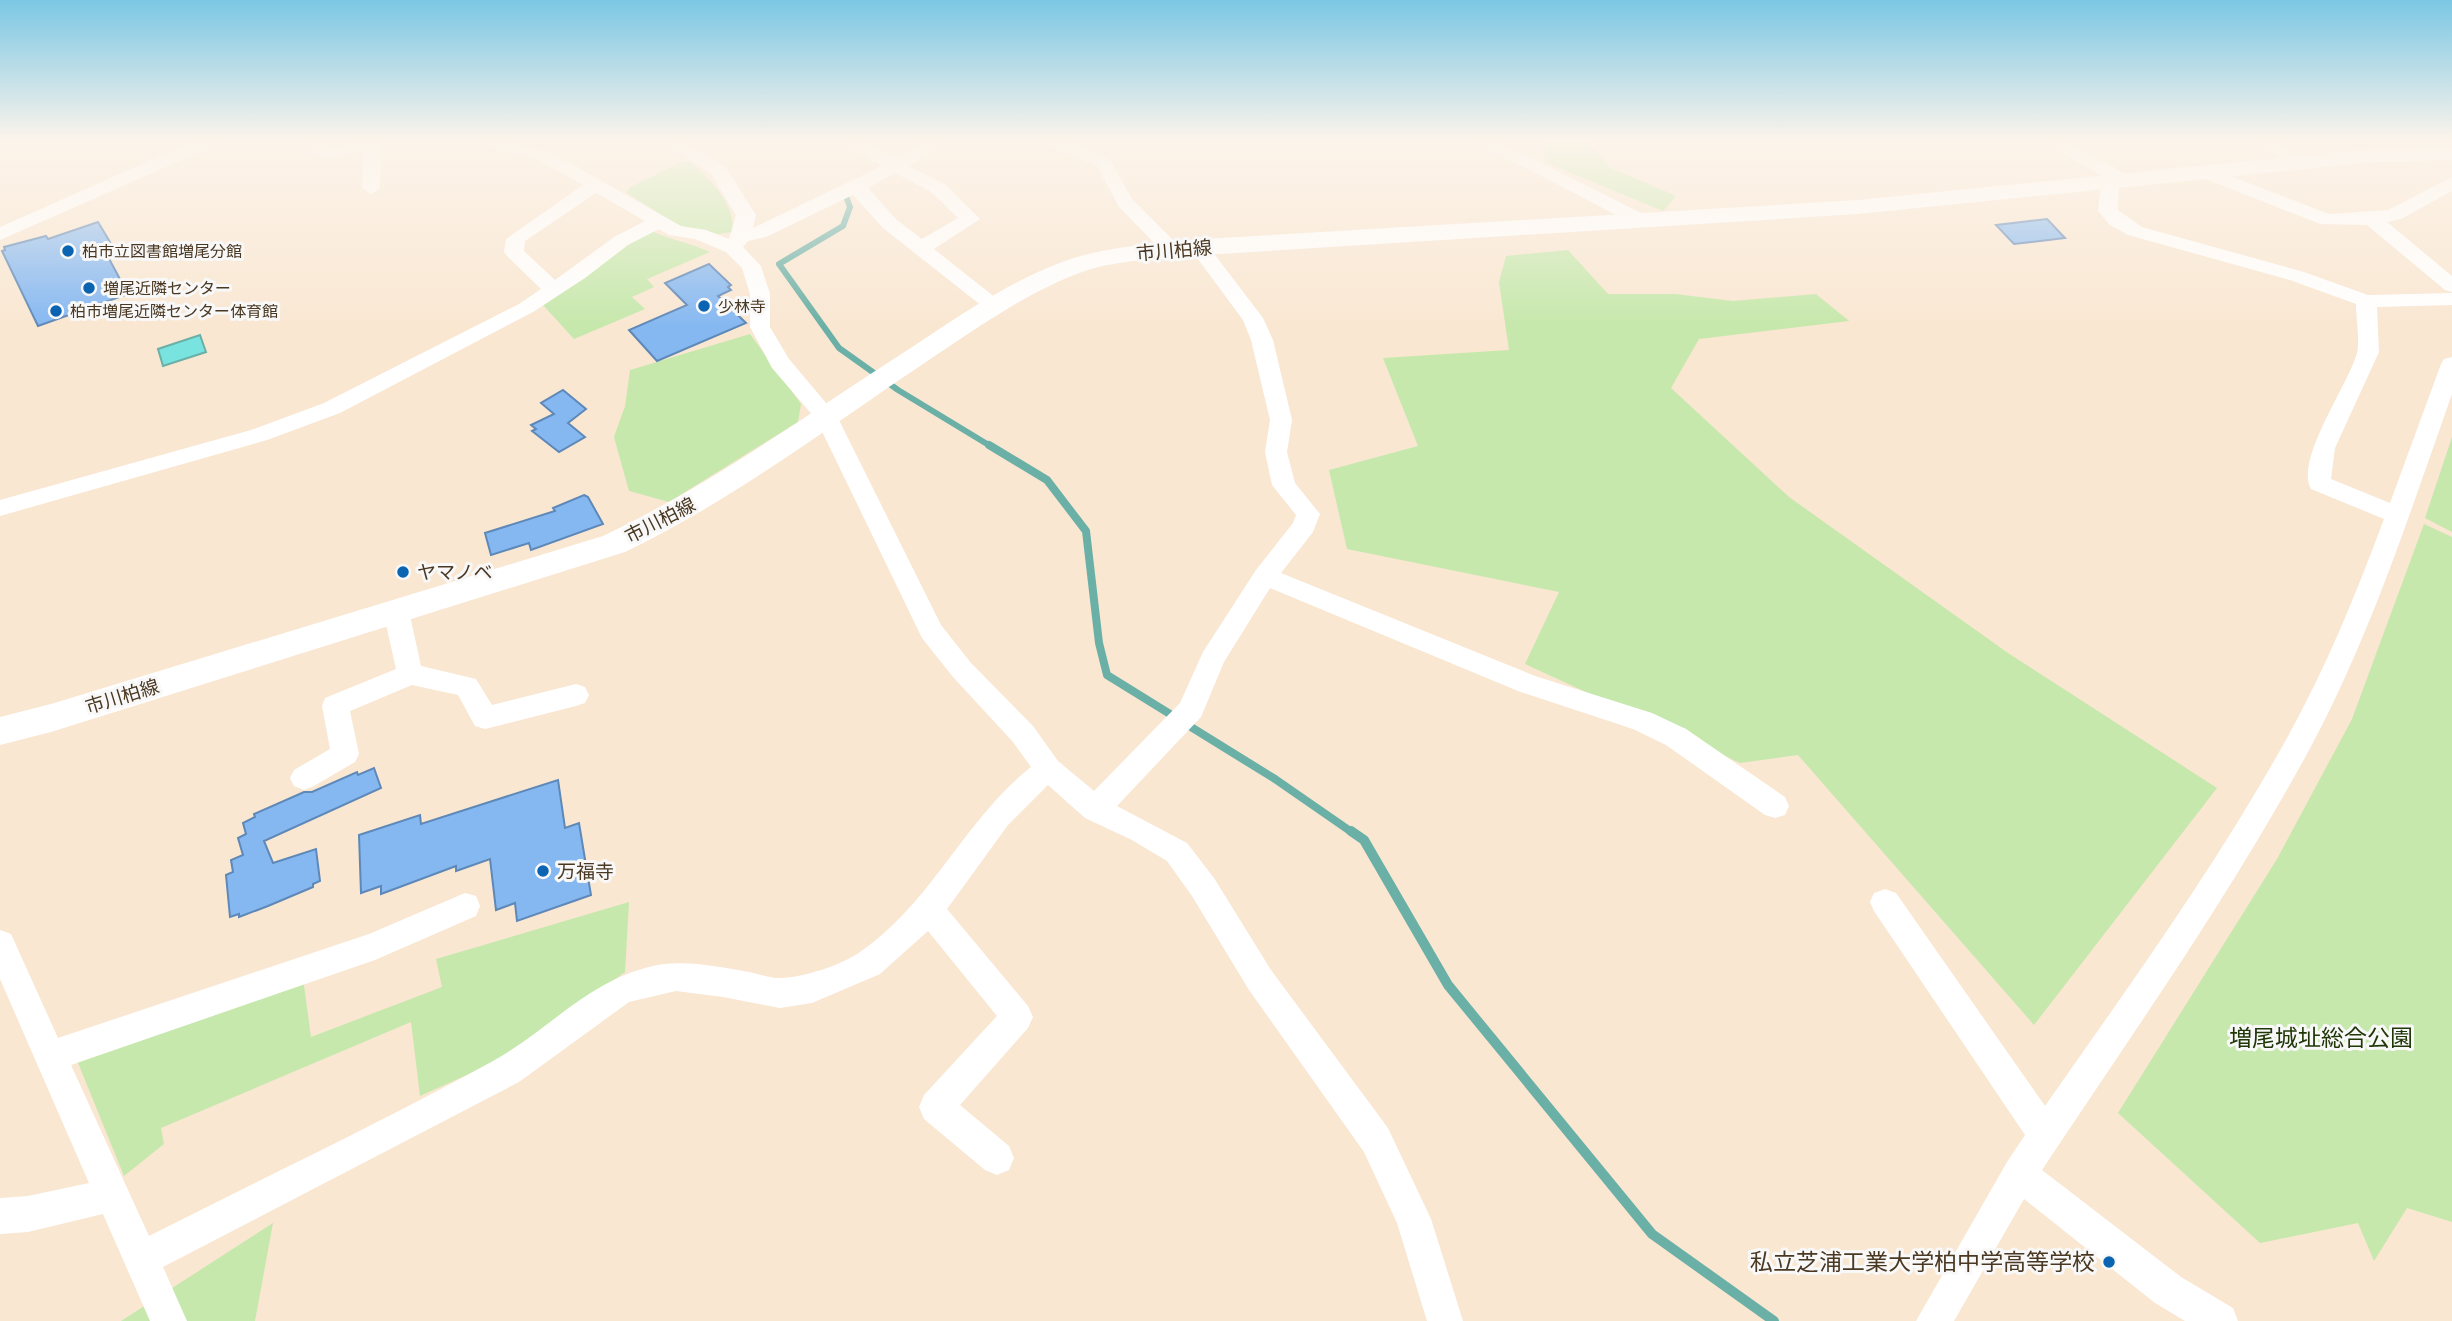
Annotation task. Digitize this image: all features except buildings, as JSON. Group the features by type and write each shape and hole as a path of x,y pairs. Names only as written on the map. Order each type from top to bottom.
{"main road":[{"name":"市川柏線","path":"0,731 51,718 614,544 655,526 704,499 883,377 1029,285 1073,267 1105,258 1199,247 1901,203"}],"street":[{"path":"0,234 71,203"},
{"path":"554,290 514,252 516,239 570,203"},
{"path":"624,203 676,231 737,242 823,203"},
{"path":"738,203 746,215 737,242 751,266 761,294 760,327 780,363 826,416 931,631 962,670 1023,734 1048,769 1094,809 1142,831 1177,852 1203,887 1260,980 1376,1140 1413,1219 1445,1321"},
{"path":"870,203 890,224 994,306"},
{"path":"921,248 970,219 953,203"},
{"path":"1126,203 1171,249"},
{"path":"1606,203 1642,221"},
{"path":"2111,203 2108,211 2117,221 2135,231 2297,276 2366,301 2452,299"},
{"path":"2283,203 2327,220 2372,219 2394,215 2419,203"},
{"path":"2372,219 2452,286"},
{"path":"0,508 259,435 332,408 483,332 554,290 621,241 658,222"},
{"path":"1094,809 1170,734 1191,709 1212,659 1265,576 1304,526 1308,514 1284,485 1276,452 1281,420 1262,340 1253,318 1224,284 1199,247"},
{"path":"2366,301 2368,352 2323,448 2319,483 2397,515"},
{"path":"1934,1321 2019,1174 2189,924 2298,744 2363,609 2452,364"},
{"path":"1265,576 1527,684 1642,720 1676,737 1774,806"},
{"path":"396,611 410,674"},
{"path":"304,778 345,754 335,706 410,674 467,685 485,718 576,695"},
{"path":"140,1260 507,1071 620,990 648,981 676,978 723,982 780,993 812,988 869,964 907,933 998,816 1022,790 1048,769"},
{"path":"1885,902 2046,1136"},
{"path":"50,1056 375,946 465,906"},
{"path":"928,909 1017,1017 936,1107 998,1158"},
{"path":"4,960 169,1321"},
{"path":"2019,1174 2168,1290 2220,1321"},
{"path":"0,1216 28,1214 111,1195"}],"green space":[{"path":"642,203 726,203 732,232 719,234 680,227"},
{"path":"1643,203 1670,203 1663,211"},
{"path":"651,231 710,252 647,279 654,287 632,297 645,309 574,339 543,305 627,243"},
{"path":"1568,250 1608,294 1675,294 1733,301 1816,294 1849,321 1699,339 1671,388 1789,497 2008,653 2217,788 2034,1025 1798,755 1740,763 1525,664 1559,592 1347,549 1329,470 1418,446 1383,358 1509,350 1499,282 1506,256"},
{"path":"750,334 801,404 798,422 669,502 629,491 614,437 625,406 630,370"},
{"path":"2452,437 2452,532 2425,518"},
{"name":"増尾城址総合公園","path":"2424,524 2452,537 2452,1222 2407,1208 2374,1261 2358,1223 2260,1243 2118,1113 2277,859 2352,719"},
{"path":"629,902 625,972 511,1055 420,1096 411,1022 161,1128 164,1144 124,1176 74,1053 303,978 311,1037 442,987 436,959"},
{"path":"273,1223 255,1321 121,1321"}],"water":[{"path":"200,335 206,352 163,366 158,349"}],"waterway":[{"path":"848,203 850,207 843,226 779,264 839,348 898,390 992,447"},
{"path":"989,445 1047,480 1086,531 1099,643 1107,675 1275,779 1353,833"},
{"path":"1351,831 1364,840 1448,985 1652,1234 1774,1321"}],"place":[{"name":"柏市立図書館増尾分館","path":"68,251"},
{"name":"増尾近隣センター","path":"89,288"},
{"name":"少林寺","path":"704,306"},
{"name":"柏市増尾近隣センター体育館","path":"56,311"},
{"name":"ヤマノベ","path":"403,572"},
{"name":"万福寺","path":"543,871"},
{"name":"私立芝浦工業大学柏中学高等学校","path":"2109,1262"}]}
